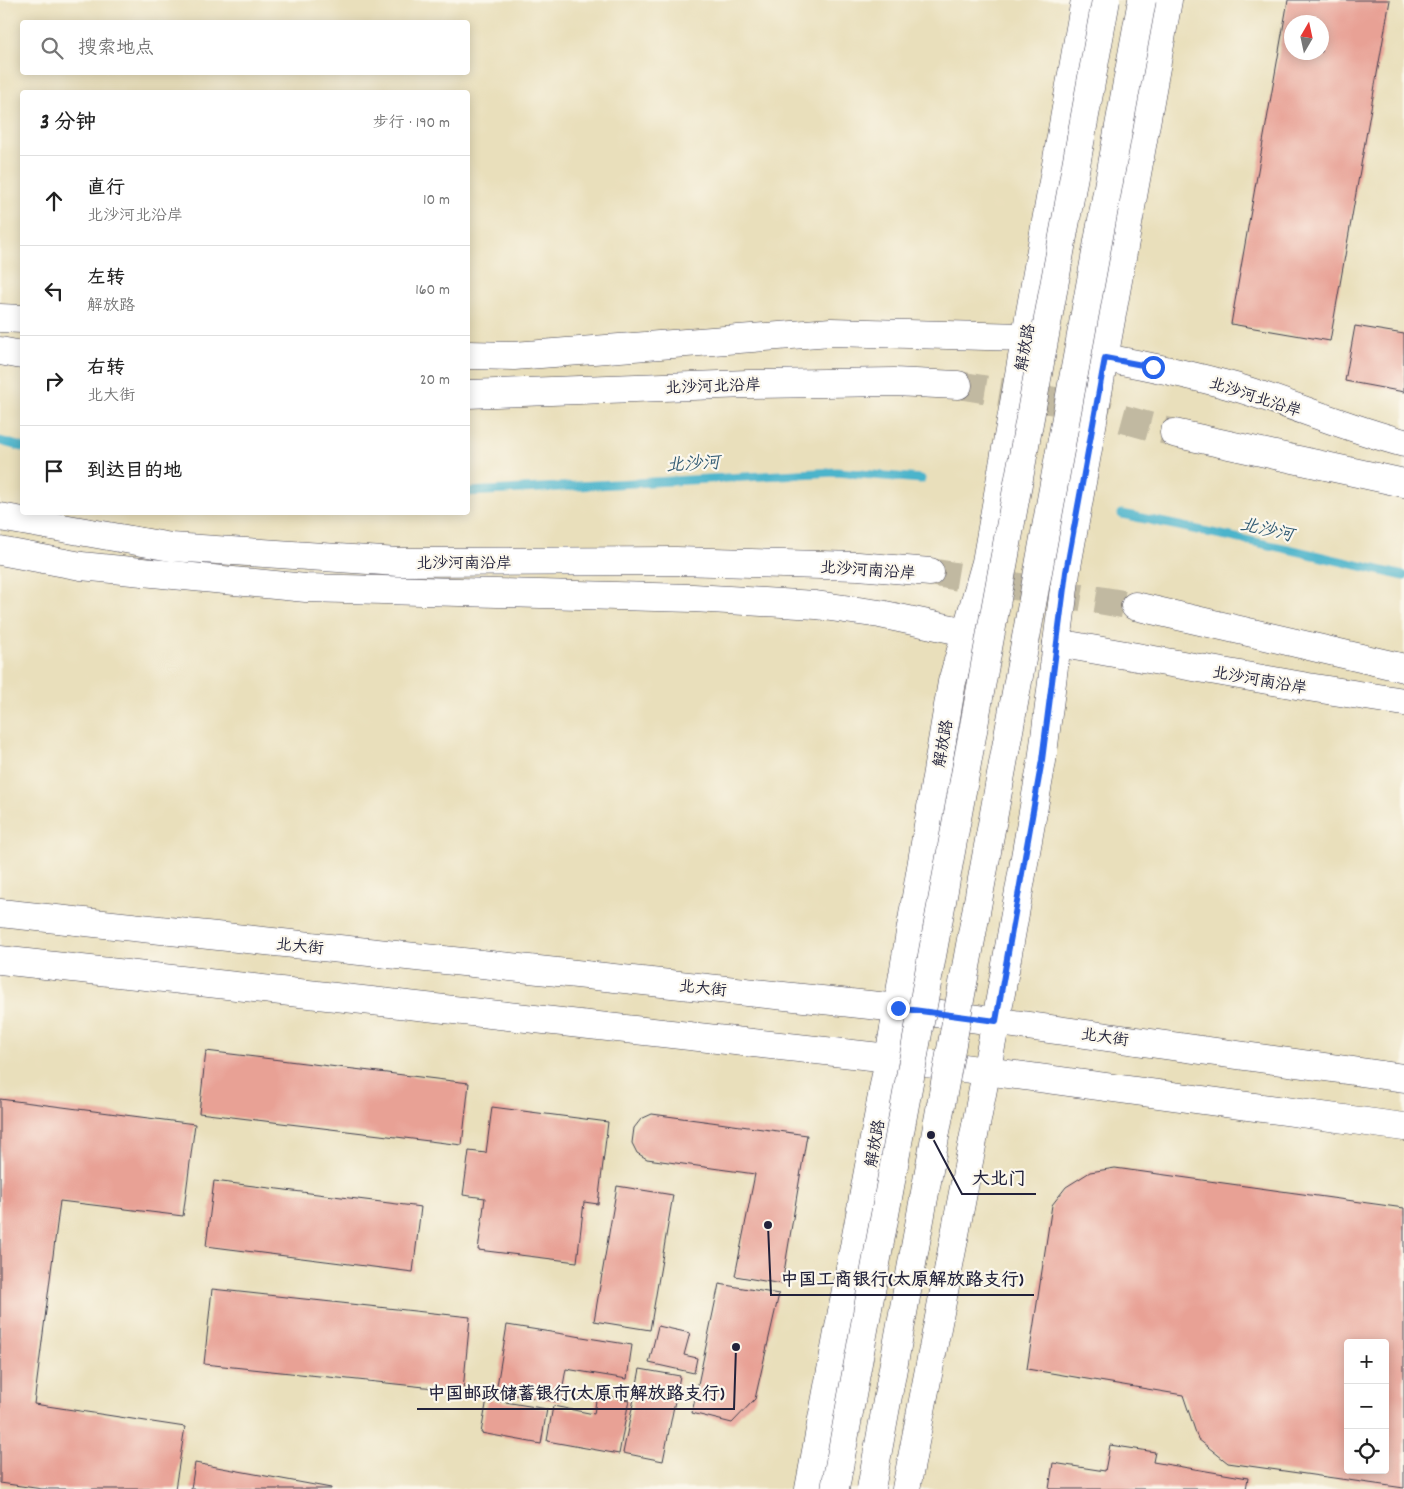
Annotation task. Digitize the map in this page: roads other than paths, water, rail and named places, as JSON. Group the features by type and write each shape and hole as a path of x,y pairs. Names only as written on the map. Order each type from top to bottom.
{"main road":[{"name":"解放路","path":"809,1489 898,1008 952,682 986,562 1085,0"},
{"name":"解放路","path":"835,1489 1106,0"},
{"path":"871,1489 1142,0"},
{"path":"906,1489 987,1070 1042,760 1066,572 1168,0"},
{"path":"0,318 20,320"},
{"path":"470,354 514,356 831,332 1026,338"},
{"path":"0,351 20,355"},
{"name":"北沙河北沿岸","path":"1105,358 1153,367 1235,388 1368,433 1404,443"},
{"name":"北沙河北沿岸","path":"470,394 748,384 894,382 958,385"},
{"path":"1174,433 1404,483"},
{"name":"北沙河南沿岸","path":"0,517 171,547 398,562 676,561 858,566 930,572"},
{"path":"0,551 81,566 306,588 693,598 816,605 880,614 966,632"},
{"path":"1135,606 1404,668"},
{"name":"北沙河南沿岸","path":"1057,643 1404,702"},
{"name":"北大街","path":"0,913 898,1008 1404,1078"},
{"path":"0,960 889,1058 1404,1128"}],"waterway":[{"name":"北沙河","path":"0,441 20,446"},
{"name":"北沙河","path":"470,492 836,472 921,479"},
{"name":"北沙河","path":"1122,514 1404,576"}],"tunnel":[{"path":"958,385 1061,402 1174,433"},
{"path":"930,572 1135,606"}],"place":[{"name":"大北门","path":"931,1135"},
{"name":"中国工商银行(太原解放路支行)","path":"768,1225"},
{"name":"中国邮政储蓄银行(太原市解放路支行)","path":"736,1347"}]}
